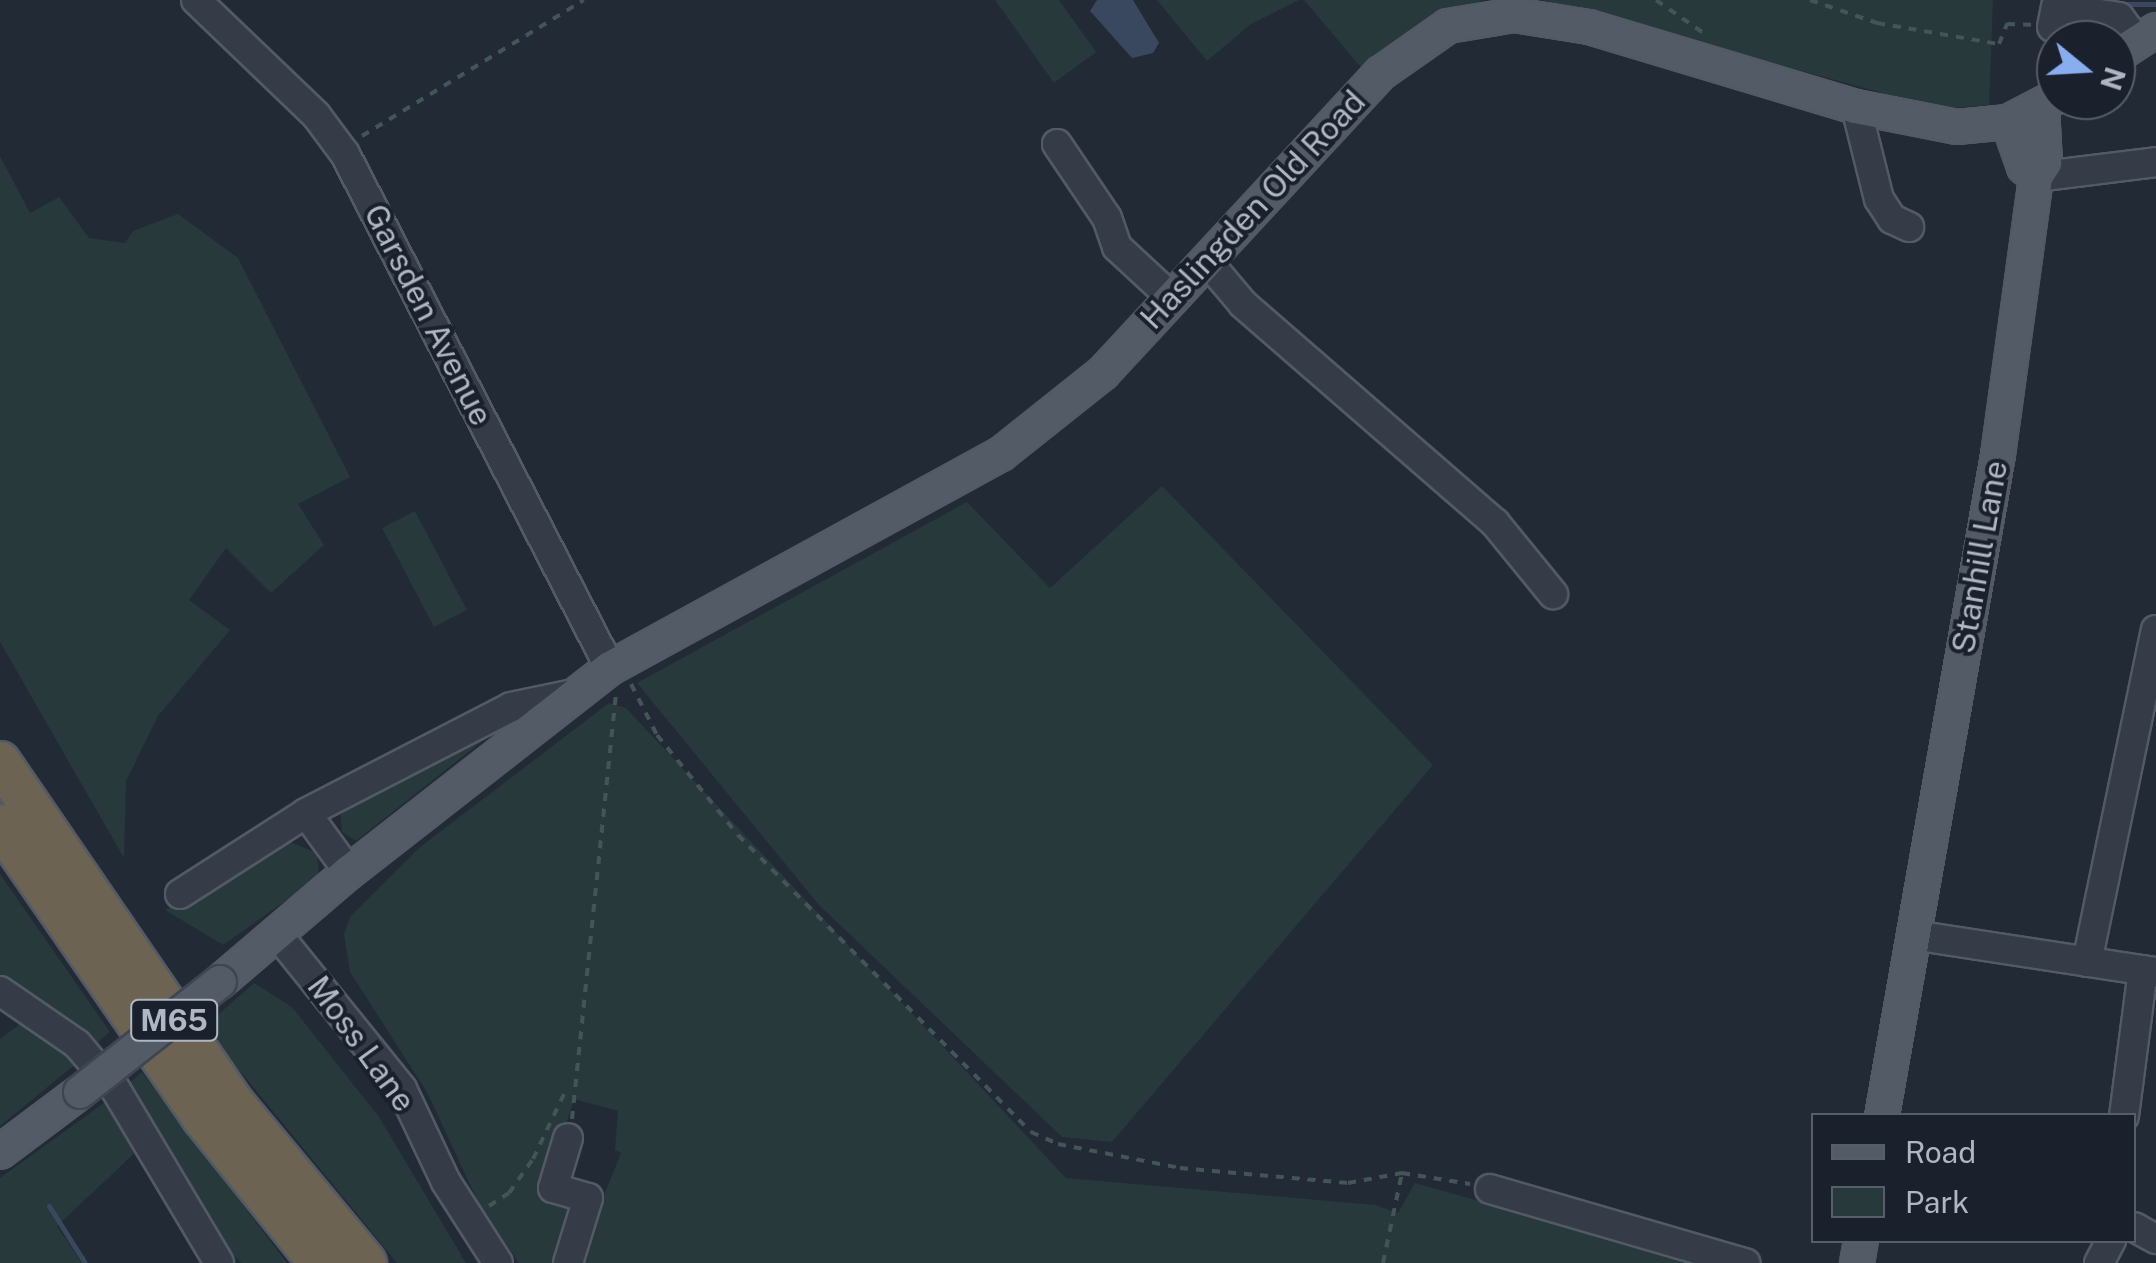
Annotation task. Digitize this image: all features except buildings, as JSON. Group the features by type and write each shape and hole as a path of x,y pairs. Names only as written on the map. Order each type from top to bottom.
{"highway":[{"name":"M65","path":"0,762 225,1090 366,1263"},
{"name":"M65","path":"0,825 192,1103 319,1263"}],"main road":[{"name":"Haslingden Old Road","path":"0,1152 220,982 348,872 570,695 615,664 1002,454 1103,373 1381,73 1448,26 1494,15 1536,18 1716,64 1856,107 1958,127 2008,122 2036,108"},
{"name":"Stanhill Lane","path":"1883,1113 1998,454 2036,177 2046,149 2048,120"},
{"path":"2008,122 2024,167 2036,177"}],"street":[{"name":"Garsden Avenue","path":"196,0 316,115 342,149 615,664"},
{"path":"2053,20 2056,7 2121,20"},
{"path":"1856,107 1879,200 1892,220 1909,227"},
{"path":"1057,144 1106,218 1117,248 1172,298"},
{"path":"2036,177 2156,162"},
{"path":"1206,260 1242,304 1495,523 1553,594"},
{"path":"2087,962 2156,630"},
{"name":"Haslingden Old Road","path":"180,894 306,813 512,707 570,695"},
{"path":"306,813 348,872"},
{"name":"Moss Lane","path":"278,934 402,1089 468,1218 498,1263"},
{"path":"1913,935 2150,971 2131,1099"},
{"path":"7,1004 76,1044 116,1090 219,1263"},
{"path":"567,1137 553,1188 588,1198 568,1263"},
{"path":"1490,1189 1745,1263"}],"path":[{"path":"342,149 584,0"},
{"path":"1656,0 1720,44 1716,64"},
{"path":"1810,0 1877,23 1999,44 2007,24 2036,26"},
{"path":"567,1137 578,1098 615,664"},
{"path":"615,664 657,735 738,835 1031,1132 1058,1144 1180,1168 1348,1183 1402,1173 1490,1189"},
{"path":"468,1218 509,1193 564,1094"},
{"path":"1384,1263 1402,1173"}],"green space":[{"path":"995,0 1059,0 1096,52 1054,83"},
{"path":"1157,0 1299,0 1251,24 1207,61"},
{"path":"1304,0 1483,0 1426,26 1364,71"},
{"path":"1542,0 1993,0 1989,105 1941,109"},
{"path":"0,156 30,213 59,197 89,238 125,243 133,231 178,214 238,258 350,477 298,504 324,545 271,593 226,548 189,600 230,630 158,716 126,781 124,858 0,642"},
{"path":"1162,486 1433,765 1112,1142 1062,1137 819,905 637,683 967,502 1050,588"},
{"path":"415,511 467,610 434,627 382,528"},
{"path":"609,703 626,708 1066,1178 1375,1205 1398,1213 1415,1183 1700,1263 577,1263 621,1153 615,1150 618,1111 574,1099 544,1193 581,1206 564,1263 519,1263 479,1204 427,1092 350,972 344,934 350,917 420,847"},
{"path":"495,731 356,841 342,832 340,810"},
{"path":"288,841 317,853 319,877 223,945 165,910"},
{"path":"0,874 110,1032 92,1047 38,997 0,975"},
{"path":"254,983 292,1007 379,1117 466,1263 397,1263 204,1027"},
{"path":"23,1022 77,1063 0,1126 0,1039"},
{"path":"142,1072 287,1263 241,1263 195,1208 150,1119 126,1086"},
{"path":"108,1100 138,1150 57,1226 82,1263 0,1263 0,1178"}],"water":[{"path":"1097,0 1133,0 1159,43 1153,53 1132,58 1090,11"}],"waterway":[{"path":"2118,4 2156,4"},
{"path":"49,1206 85,1263"}]}
